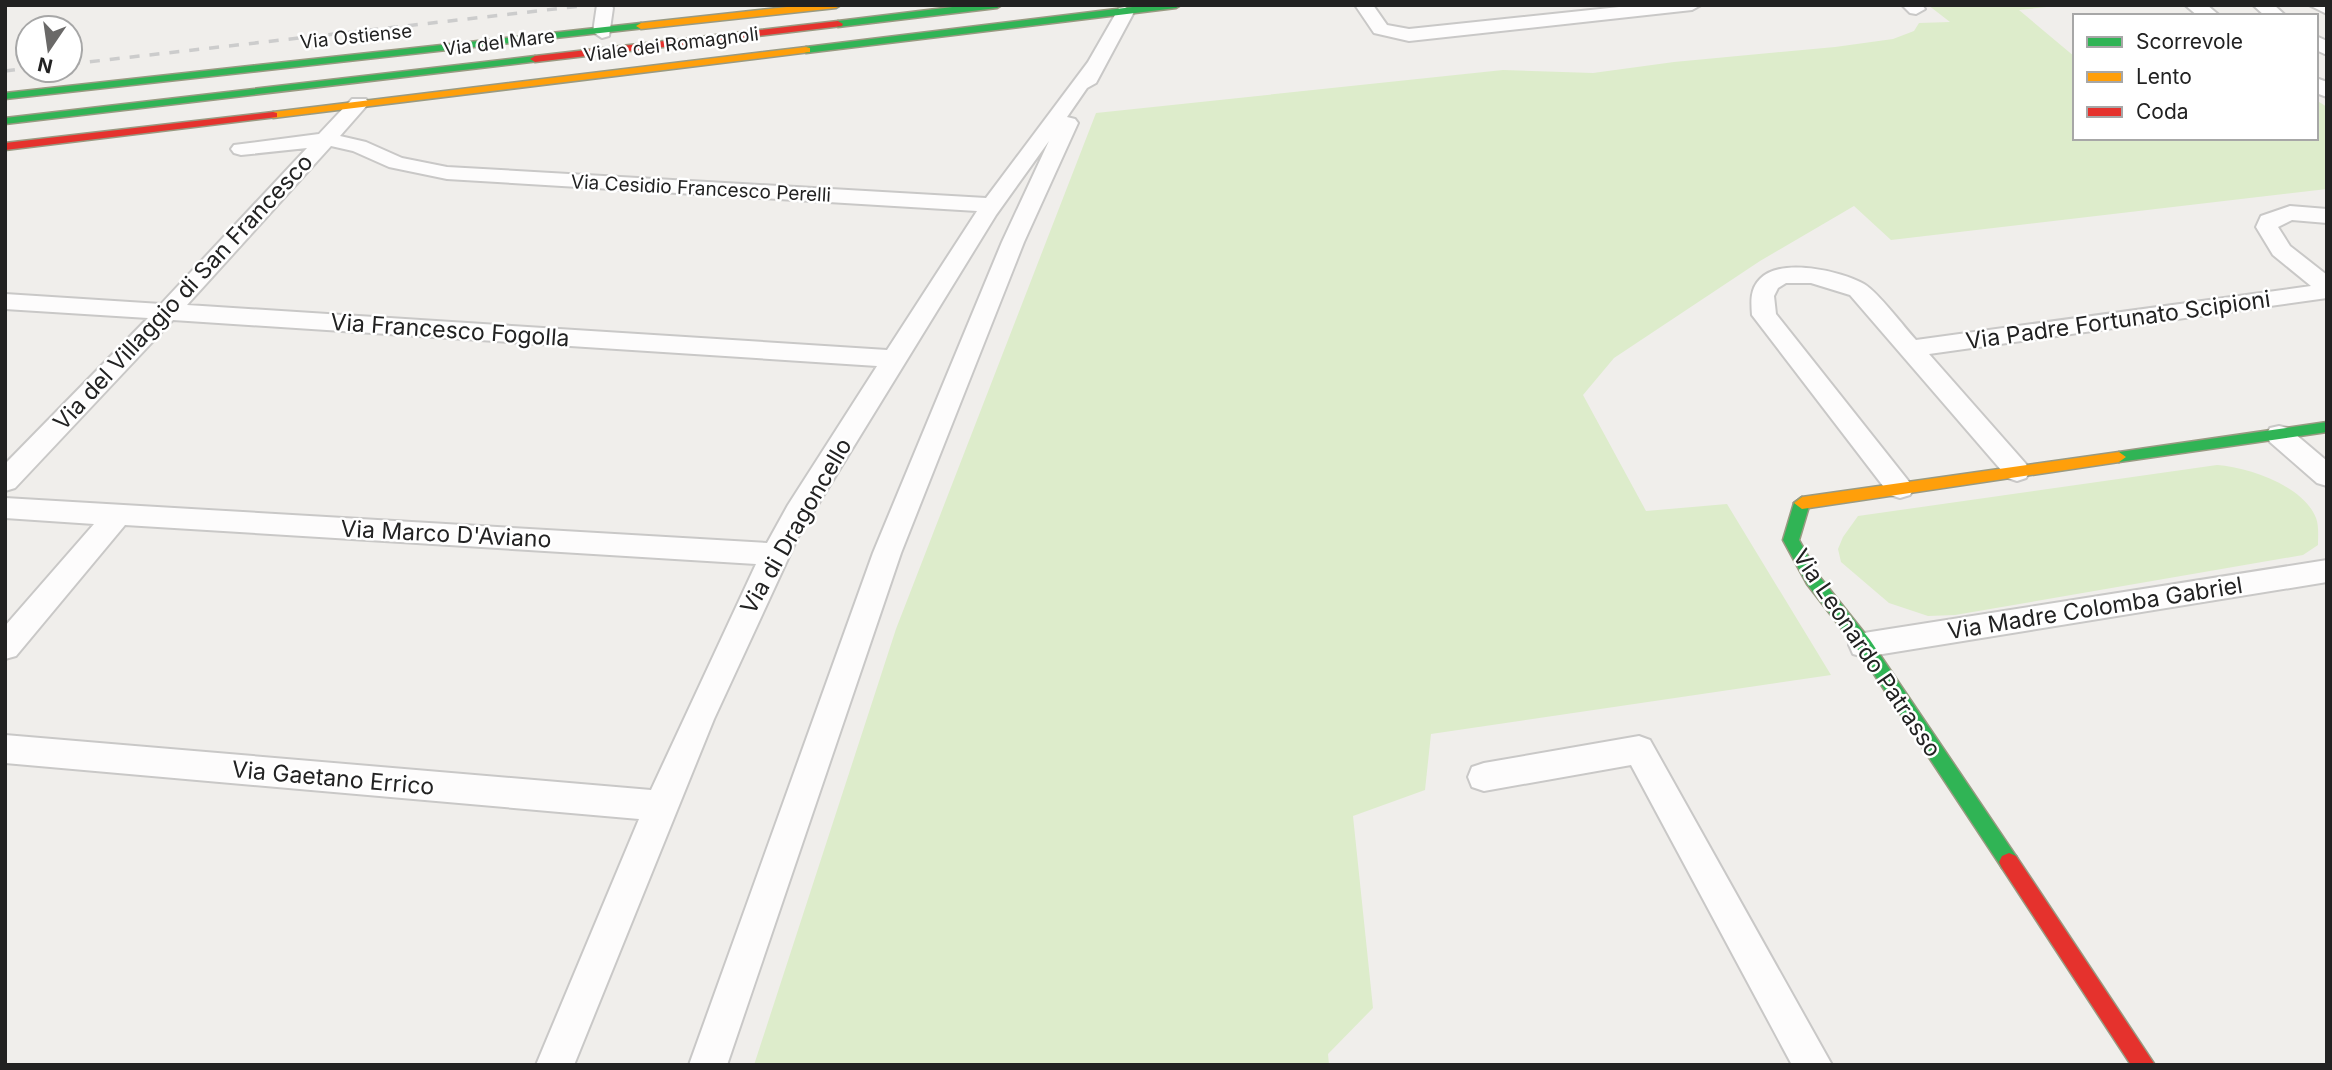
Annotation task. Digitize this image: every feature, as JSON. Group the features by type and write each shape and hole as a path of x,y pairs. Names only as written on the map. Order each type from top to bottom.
{"main road":[{"name":"Via Ostiense","path":"5,96 836,5"},
{"name":"Via del Mare","path":"5,121 997,5"},
{"name":"Viale dei Romagnoli","path":"5,147 1176,5"},
{"name":"Via Leonardo Patrasso","path":"2144,1065 1864,645 1814,580 1791,540 1802,503 2327,427"}],"street":[{"path":"1364,5 1381,29 1401,35 1692,5"},
{"path":"2318,5 2327,9"},
{"path":"603,32 604,8"},
{"name":"Via di Dragoncello","path":"708,1065 887,553 1013,242 1094,66 1125,12"},
{"name":"Via di Dragoncello","path":"555,1065 660,806 774,554 992,205 1094,66"},
{"name":"Via del Villaggio di San Francesco","path":"5,481 168,311 359,103"},
{"name":"Via Cesidio Francesco Perelli","path":"241,149 327,139 359,146 410,167 447,173 992,205"},
{"path":"2327,216 2290,213 2269,221 2267,227 2281,250 2327,289"},
{"path":"1900,488 1764,315 1761,302 1763,289 1769,280 1781,275 1839,281 1858,290 2017,471"},
{"name":"Via Padre Fortunato Scipioni","path":"1910,349 2327,289"},
{"name":"Via Francesco Fogolla","path":"5,301 895,359"},
{"path":"2279,435 2327,476"},
{"name":"Via Marco D'Aviano","path":"5,508 774,554"},
{"path":"5,646 118,515"},
{"name":"Via Madre Colomba Gabriel","path":"1864,645 2327,571"},
{"name":"Via Gaetano Errico","path":"5,750 660,806"},
{"path":"1484,777 1639,750 1813,1065"}],"green space":[{"path":"1928,5 2066,5 2019,10 2073,55 2073,140 2318,140 2318,101 2327,107 2327,189 1891,240 1854,206 1760,261 1614,358 1583,395 1646,511 1727,504 1831,675 1431,734 1425,790 1353,816 1373,1008 1328,1054 1329,1065 754,1065 896,629 1096,113 1503,70 1593,73 1893,39 1914,31 1919,23 1950,22"},
{"path":"2217,465 2259,474 2300,496 2316,518 2318,545 2303,555 1955,615 1928,616 1889,603 1841,562 1838,549 1858,516"}],"railway":[{"path":"84,62 590,5"},
{"path":"5,71 14,70"}],"traffic: fast":[{"path":"838,24 997,5"},
{"path":"806,50 1176,5"},
{"path":"5,96 641,26"},
{"path":"5,121 535,59"},
{"path":"2119,457 2327,427"},
{"path":"1802,503 1791,540 1813,580 1864,645 2009,862"}],"traffic: slow":[{"path":"641,26 836,5"},
{"path":"273,115 806,50"},
{"path":"1802,503 2119,457"}],"traffic: jam":[{"path":"535,59 838,24"},
{"path":"5,147 273,115"},
{"path":"2009,862 2144,1065"}]}
